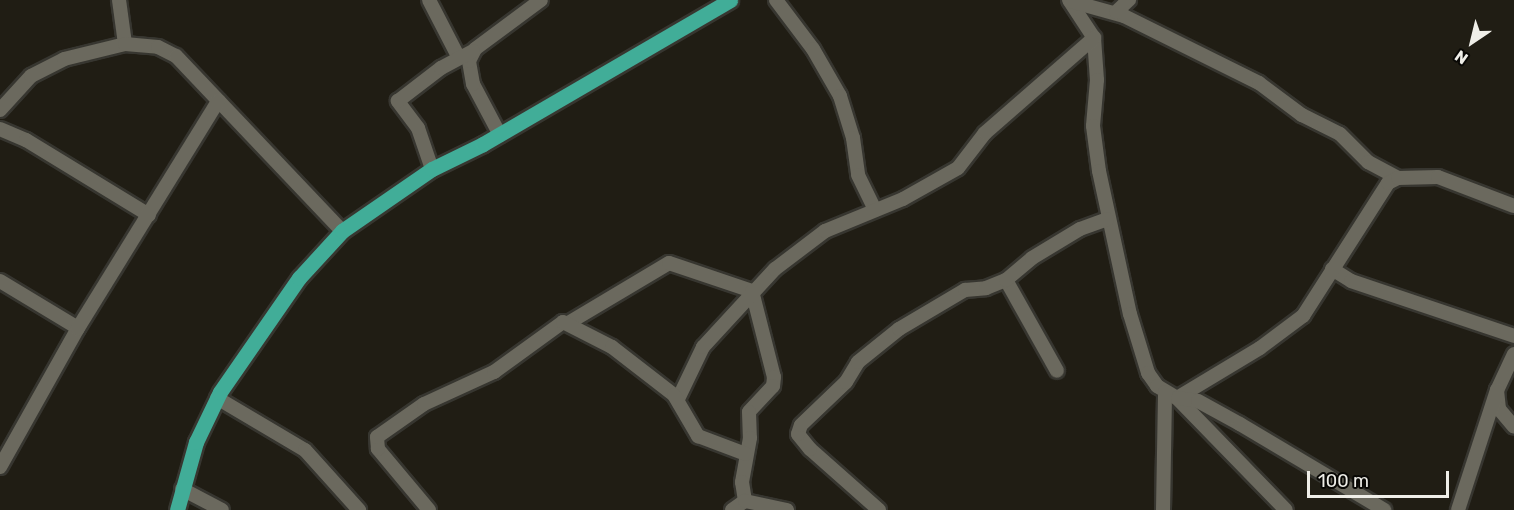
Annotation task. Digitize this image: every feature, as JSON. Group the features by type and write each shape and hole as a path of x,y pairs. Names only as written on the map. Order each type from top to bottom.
{"main road":[{"path":"177,510 196,442 217,398 299,278 342,231 432,169 500,135 730,0"}],"street":[{"path":"118,0 125,44"},
{"path":"429,0 459,58"},
{"path":"432,169 418,128 398,101 459,58 473,51 541,0"},
{"path":"776,0 813,49 840,96 853,138 858,175 875,210"},
{"path":"1070,0 1116,12 1259,83 1302,115 1340,134 1368,162 1398,178 1452,180 1514,206"},
{"path":"1070,0 1094,38 1097,80 1093,126 1107,219 1148,373 1286,510"},
{"path":"1116,12 1129,0"},
{"path":"678,399 703,347 752,291 825,231 875,210 958,168 985,133 1094,38"},
{"path":"0,110 31,76 64,59 125,44 158,47 176,56 342,231"},
{"path":"473,51 468,65 473,84 500,135"},
{"path":"0,467 78,328 218,101"},
{"path":"0,129 26,140 149,215"},
{"path":"1171,395 1260,348 1303,316 1383,188 1398,178"},
{"path":"879,510 810,448 800,437 799,428 846,382 858,362 899,329 965,290 986,288 1006,280 1032,258 1080,229 1107,219"},
{"path":"570,322 669,263 752,291"},
{"path":"1332,269 1351,281 1514,336"},
{"path":"1006,280 1057,371"},
{"path":"0,281 78,328"},
{"path":"745,501 742,482 749,412 773,386 774,377 752,291"},
{"path":"429,510 378,449 377,437 424,404 494,372 561,322 570,322 612,347 678,399 698,436 746,454"},
{"path":"1458,510 1484,426 1497,390 1514,354"},
{"path":"1497,390 1499,409 1510,424"},
{"path":"1163,510 1171,395"},
{"path":"1171,395 1198,401 1384,510"},
{"path":"217,398 305,450 353,508"},
{"path":"1484,426 1510,424"},
{"path":"182,489 222,510"},
{"path":"732,510 745,501 787,510"}]}
